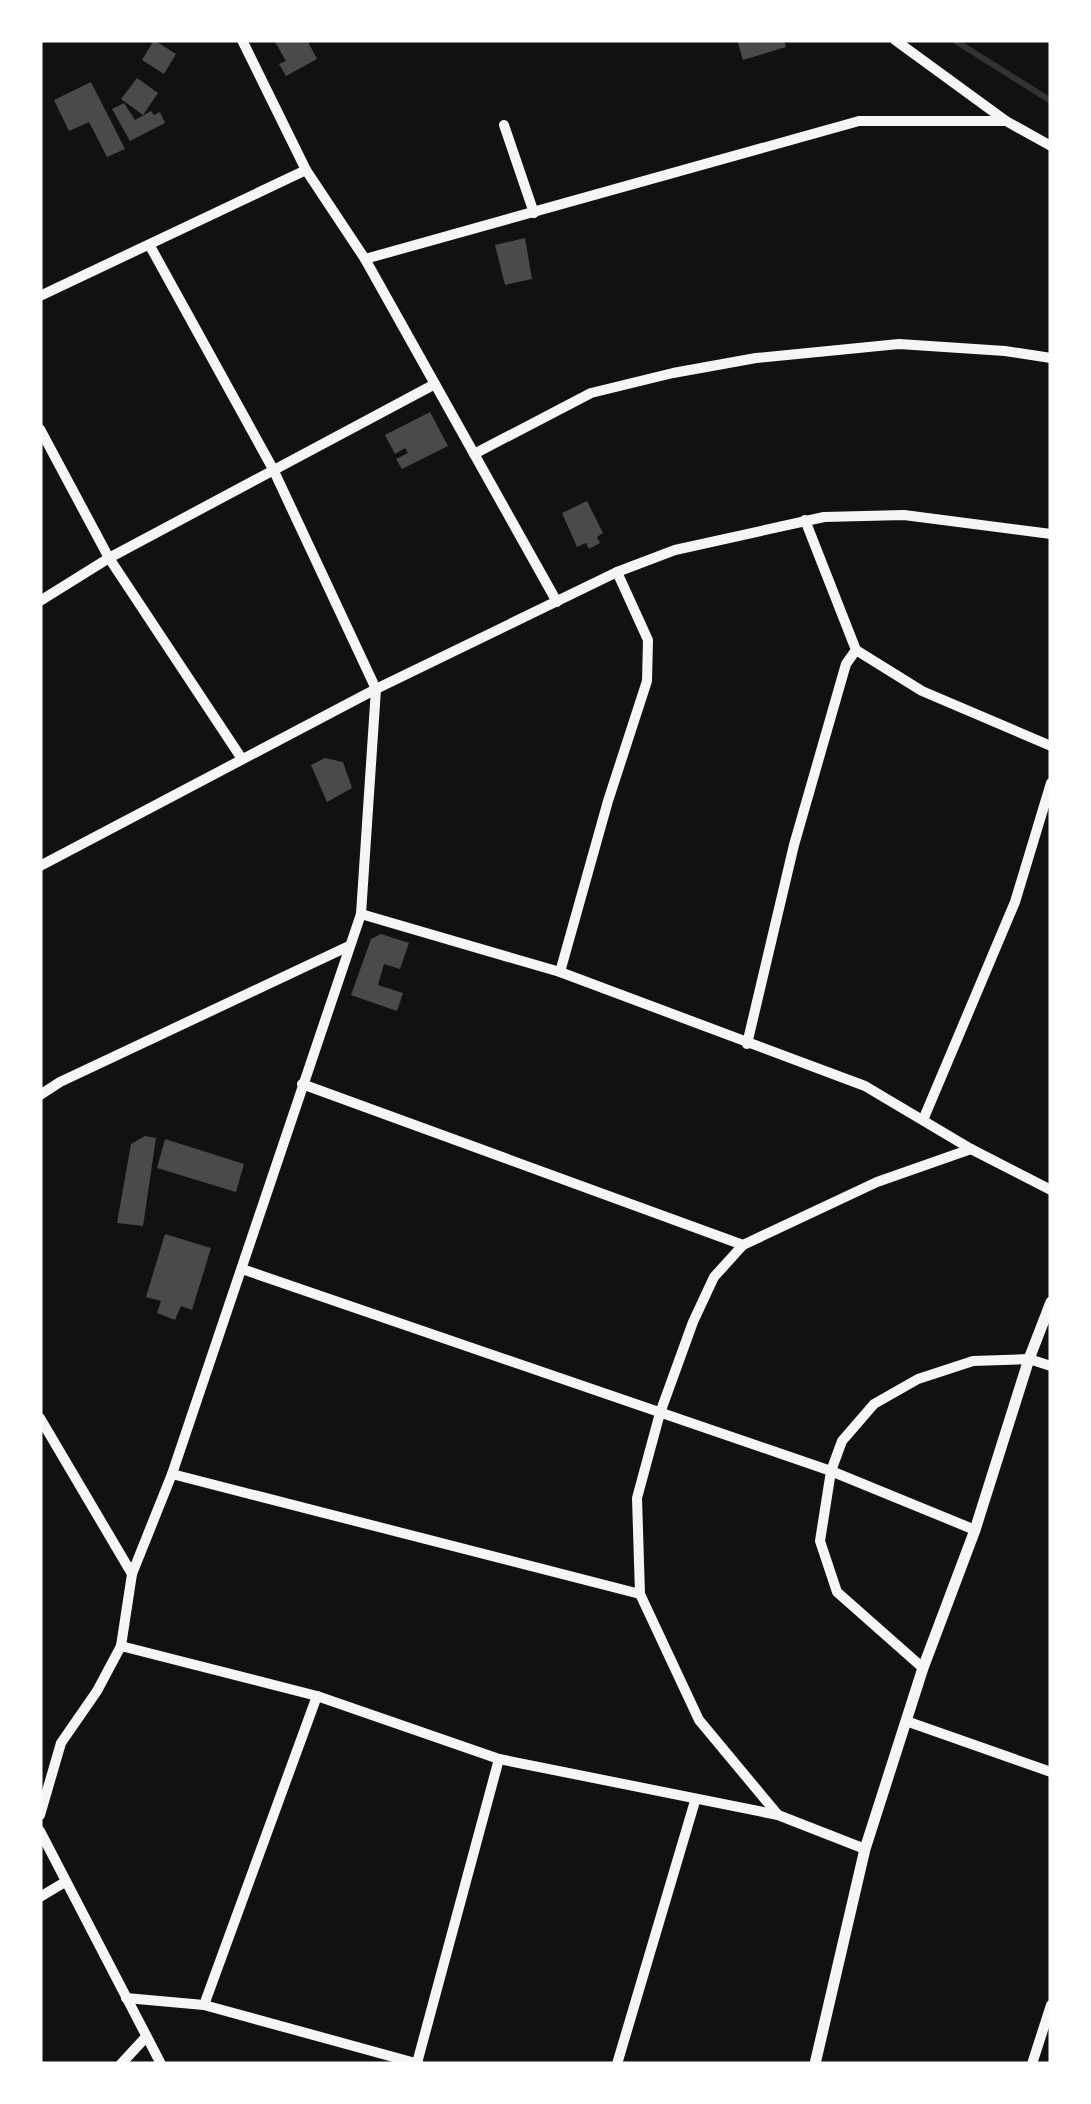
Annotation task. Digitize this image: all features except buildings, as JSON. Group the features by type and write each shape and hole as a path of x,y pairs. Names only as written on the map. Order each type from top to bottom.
{"street":[{"path":"242,40 306,170 365,259 557,602"},
{"path":"896,40 1006,120 1051,146"},
{"path":"365,259 859,121 1006,120"},
{"path":"504,125 534,213"},
{"path":"40,296 306,170"},
{"path":"40,1815 61,1743 121,1646 132,1574 172,1474 362,914 376,689 274,469 150,246"},
{"path":"474,454 591,393 673,372 756,358 899,344 1005,350 1051,358"},
{"path":"40,601 110,558 435,384"},
{"path":"40,429 110,558 242,759"},
{"path":"41,862 376,689 617,572 675,550 806,520 904,515 1051,534"},
{"path":"806,520 856,650 922,691 1051,746"},
{"path":"560,972 608,800 647,681 648,640 617,572"},
{"path":"747,1044 794,845 846,664 856,650"},
{"path":"922,1120 1015,902 1051,783"},
{"path":"362,914 560,972 865,1086 971,1149 1051,1190"},
{"path":"40,1094 349,946"},
{"path":"302,1084 743,1245"},
{"path":"778,1814 699,1720 640,1594 637,1498 660,1413 714,1277 743,1245 877,1182 971,1149"},
{"path":"242,1268 831,1471 975,1530"},
{"path":"815,2064 865,1848 923,1668 975,1530 1051,1302"},
{"path":"923,1668 837,1592 820,1541 831,1471 842,1441 874,1404 918,1379 973,1361 1029,1359 1051,1366"},
{"path":"40,1418 132,1574"},
{"path":"172,1474 640,1594"},
{"path":"121,1646 317,1696 499,1759 695,1801 778,1814 865,1848"},
{"path":"204,2005 317,1696"},
{"path":"906,1721 1051,1772"},
{"path":"126,1998 204,2005 418,2064 499,1759"},
{"path":"617,2064 695,1801"},
{"path":"40,1830 161,2064"},
{"path":"40,1897 65,1882"},
{"path":"1032,2064 1051,2005"},
{"path":"121,2064 145,2038"}],"waterway":[{"path":"954,40 1051,101"}]}
